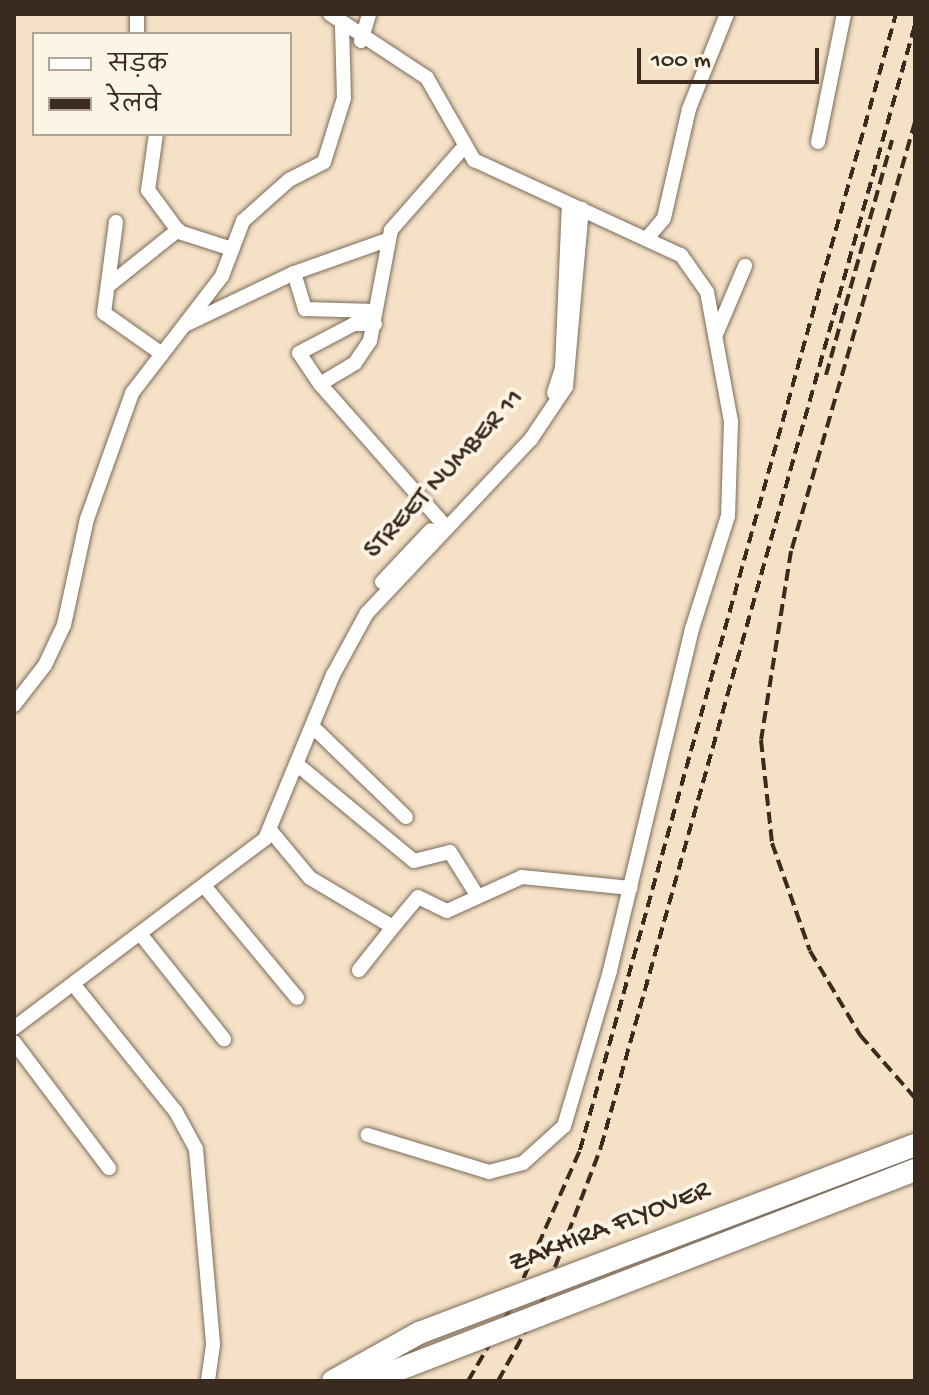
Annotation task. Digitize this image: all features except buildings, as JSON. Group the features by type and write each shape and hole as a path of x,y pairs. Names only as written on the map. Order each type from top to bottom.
{"main road":[{"name":"ZAKHIRA FLYOVER","path":"333,1381 419,1333 915,1145"},
{"name":"ZAKHIRA FLYOVER","path":"369,1381 915,1170"}],"street":[{"path":"330,14 361,41 427,78 463,148 487,167 649,236 681,255 707,292 717,332 731,421 728,516 692,629 630,888 572,1105 552,1139 523,1163 489,1172 368,1135"},
{"path":"361,41 369,14"},
{"path":"649,236 664,218 689,109 727,14"},
{"path":"818,142 844,14"},
{"path":"14,705 56,645 127,403 222,276 243,221 289,180 324,162 344,98 342,25"},
{"path":"156,136 148,190 178,230 232,249"},
{"path":"320,384 355,363 375,317 387,240 463,148"},
{"name":"STREET NUMBER 11","path":"14,1028 142,936 205,887 270,830 299,766 333,675 370,609 443,524 531,439 570,378 576,207"},
{"path":"116,222 104,313 162,354"},
{"path":"108,286 178,230"},
{"path":"183,326 294,273 387,240"},
{"path":"717,332 745,266"},
{"path":"294,273 305,309 375,317"},
{"path":"375,317 354,324 299,353 320,384 443,524"},
{"path":"314,728 406,817"},
{"path":"299,766 414,861 450,852 475,892"},
{"path":"270,830 310,878 393,927"},
{"path":"359,970 418,897 447,911 475,892 522,877 630,888"},
{"path":"205,887 297,998"},
{"path":"142,936 224,1039"},
{"path":"74,985 176,1112 196,1149 213,1345 208,1381"},
{"path":"14,1042 109,1168"}],"railway":[{"path":"468,1381 509,1311 580,1150 896,14"},
{"path":"498,1381 542,1301 601,1147 915,25"},
{"path":"915,122 791,551 761,740 772,843 810,951 860,1035 915,1098"},
{"path":"826,375 892,140"}]}
